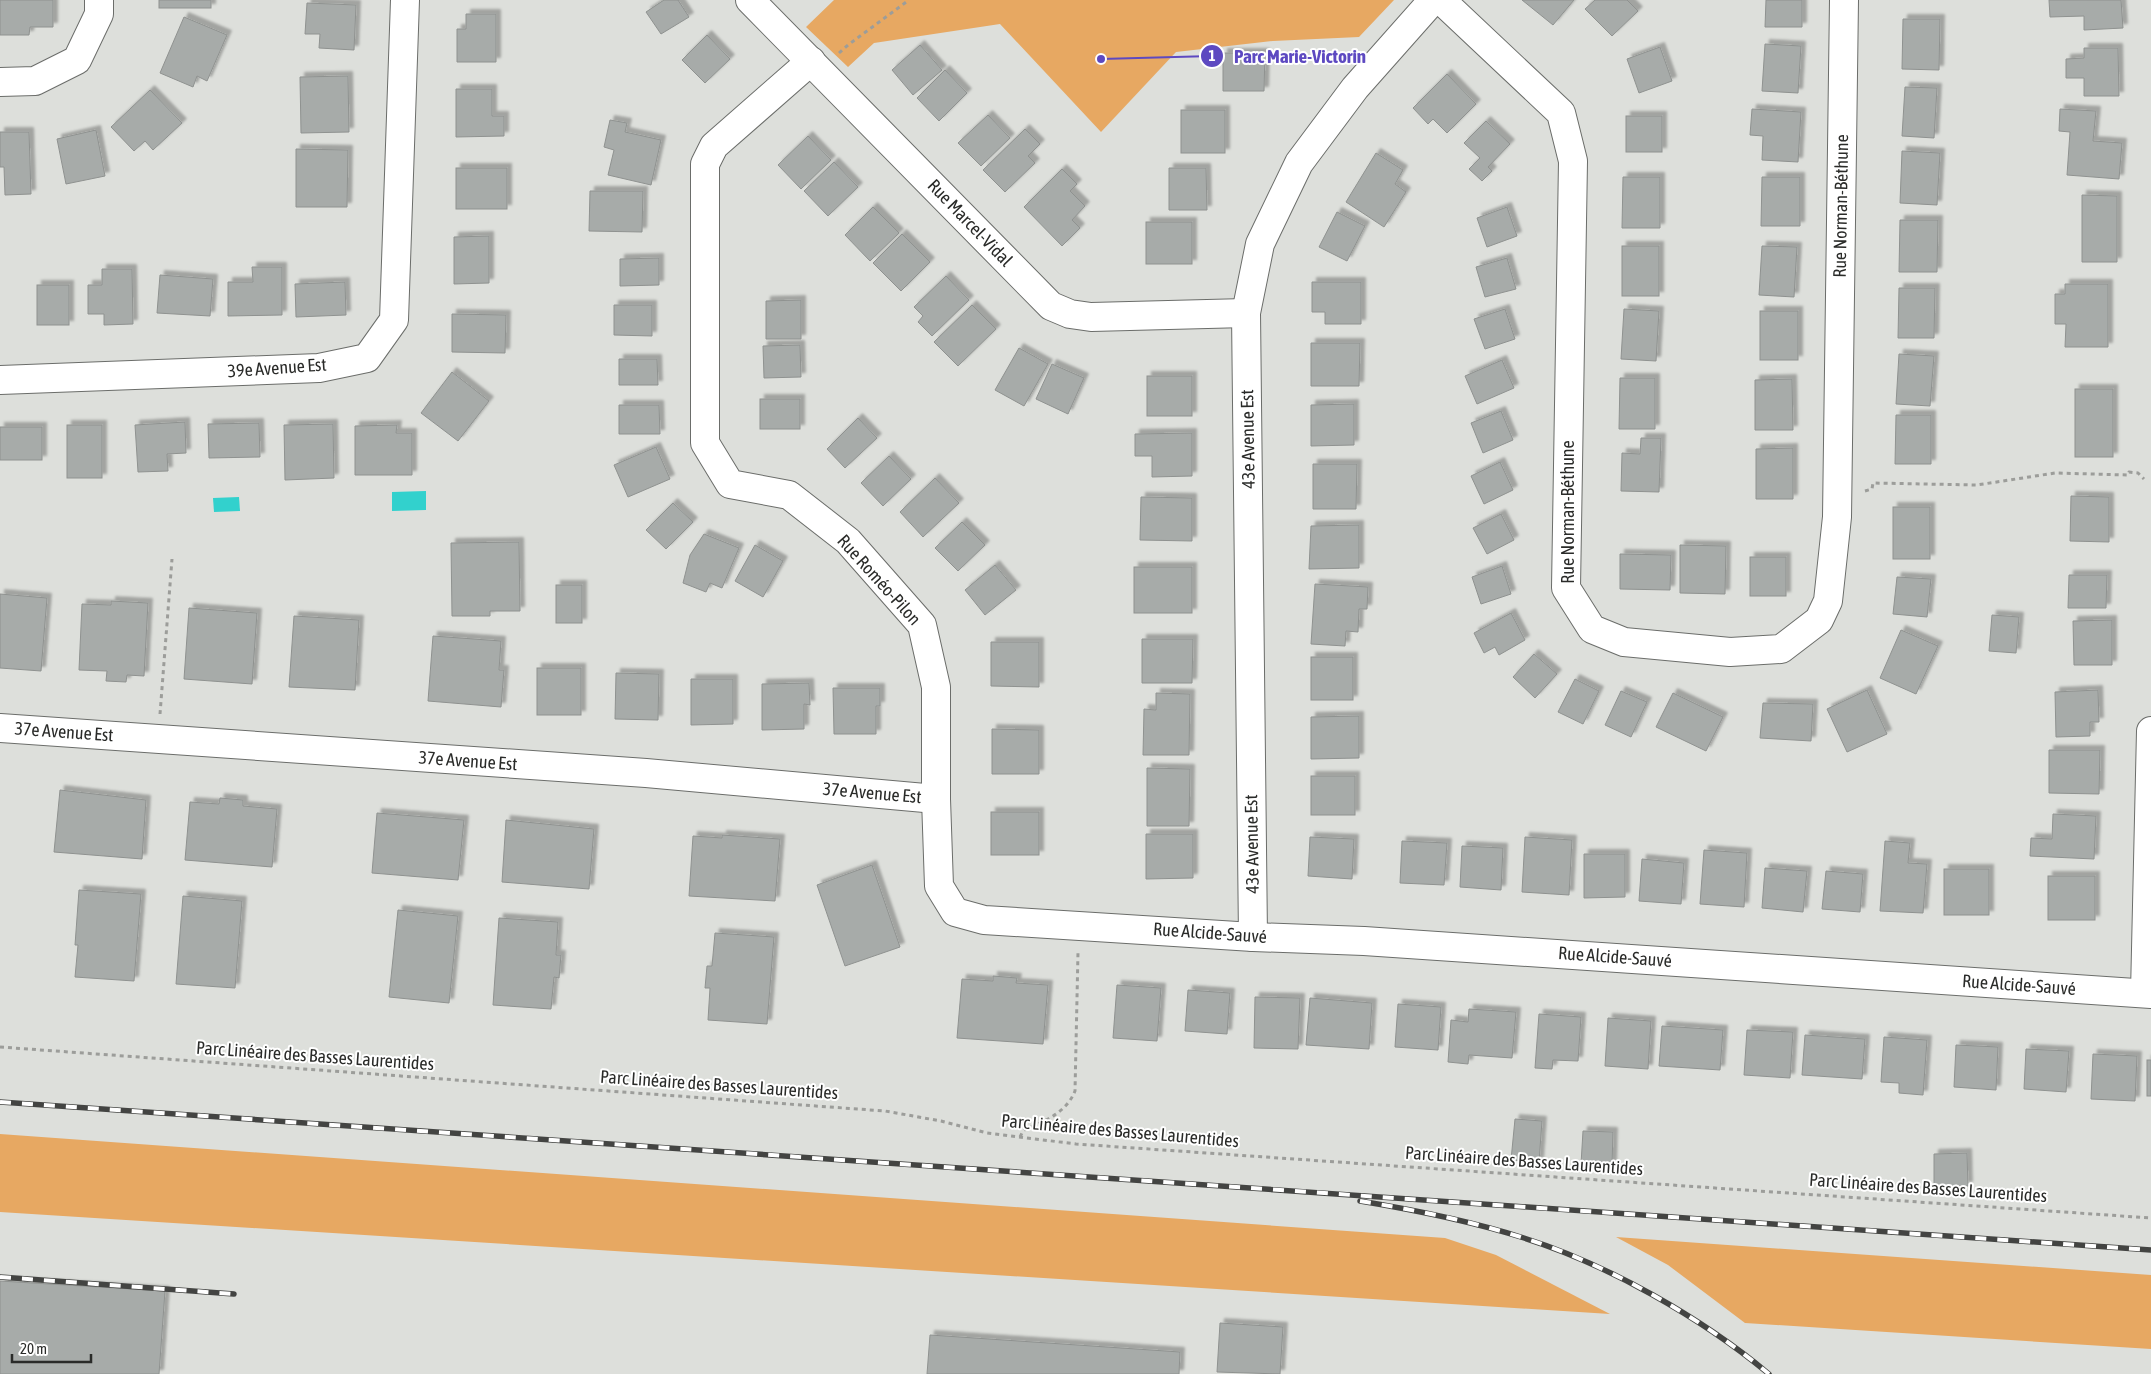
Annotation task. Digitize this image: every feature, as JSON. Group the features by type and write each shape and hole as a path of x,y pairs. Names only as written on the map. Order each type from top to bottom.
{"street":[{"path":"0,82 35,81 77,60 99,14 99,0"},
{"name":"39e Avenue Est","path":"0,380 319,368 367,358 394,320 405,0"},
{"name":"Rue Marcel-Vidal","path":"750,0 1051,306 1070,314 1090,317 1246,312"},
{"name":"43e Avenue Est","path":"1253,937 1246,312 1260,244 1299,163 1356,88 1433,0"},
{"name":"Rue Norman-Béthune","path":"1441,0 1561,112 1573,161 1566,588 1592,629 1624,642 1730,652 1781,649 1819,620 1828,602 1838,508 1844,0"},
{"name":"Rue Roméo-Pilon","path":"816,66 714,146 705,164 704,443 730,484 790,495 848,541 922,625 936,687 936,799 939,886 955,912 984,920 1078,934"},
{"name":"37e Avenue Est","path":"0,728 636,772 936,799"},
{"path":"2148,994 2151,731"},
{"name":"Rue Alcide-Sauvé","path":"1078,934 1364,941 2148,994"}],"path":[{"path":"816,66 910,0"},
{"path":"1863,492 1872,489 1872,483 1977,485 2056,473 2128,475 2128,472 2138,473 2144,479"},
{"path":"158,739 172,559"},
{"path":"1020,1137 1027,1128 1062,1111 1075,1091 1078,934"},
{"name":"Parc Linéaire des Basses Laurentides","path":"0,1047 885,1111 933,1119 987,1133 1076,1144 2151,1218"}],"shaded area":[{"path":"834,0 1394,0 1359,37 1273,41 1176,52 1101,132 1000,24 874,43 848,67 806,27"},
{"path":"0,1134 1445,1238 1496,1255 1610,1314 0,1212"},
{"path":"1616,1237 2151,1275 2151,1349 1745,1323 1668,1265"}],"water":[{"path":"426,491 426,510 392,511 392,492"},
{"path":"239,497 240,511 214,512 213,498"}],"building":[{"path":"0,0 53,0 53,27 30,27 29,35 0,35"},
{"path":"159,0 211,0 211,8 159,8"},
{"path":"664,0 678,0 689,17 661,34 646,12"},
{"path":"1522,0 1574,0 1553,25"},
{"path":"1595,0 1627,0 1638,11 1612,36 1585,9"},
{"path":"1766,0 1802,0 1802,27 1765,27"},
{"path":"2049,0 2121,0 2123,28 2084,30 2084,16 2050,17"},
{"path":"307,3 356,5 354,50 319,48 320,34 305,34"},
{"path":"466,14 496,14 496,62 457,62 457,29 466,29"},
{"path":"184,17 227,35 207,81 197,76 193,87 160,73"},
{"path":"1903,19 1940,19 1939,70 1902,69"},
{"path":"707,35 730,59 705,83 682,60"},
{"path":"1765,44 1801,46 1798,93 1762,91"},
{"path":"920,45 942,70 913,95 892,70"},
{"path":"1660,47 1672,81 1639,93 1627,59"},
{"path":"2084,48 2118,48 2119,96 2084,96 2084,78 2066,78 2066,59 2084,58"},
{"path":"1223,53 1265,53 1264,91 1223,91"},
{"path":"945,70 967,93 939,121 917,98"},
{"path":"1447,74 1476,104 1447,133 1433,119 1428,124 1413,108"},
{"path":"348,76 349,132 301,133 300,77"},
{"path":"1905,87 1937,88 1934,138 1902,136"},
{"path":"456,89 492,89 492,116 504,116 504,136 456,137"},
{"path":"150,90 182,123 153,150 145,141 134,151 111,127"},
{"path":"1752,109 1801,112 1798,162 1762,160 1763,136 1750,135"},
{"path":"2060,109 2096,111 2093,141 2122,143 2119,179 2067,175 2070,132 2059,131"},
{"path":"1181,110 1225,110 1225,153 1181,153"},
{"path":"988,115 1010,138 981,166 958,143"},
{"path":"1626,116 1662,116 1662,152 1626,152"},
{"path":"610,120 627,123 625,132 661,140 651,185 608,175 614,150 604,147"},
{"path":"1486,121 1510,144 1488,167 1492,171 1482,181 1469,169 1480,158 1464,143"},
{"path":"1025,129 1040,144 1028,156 1035,163 1005,192 983,170"},
{"path":"96,130 105,176 66,184 57,139"},
{"path":"0,132 29,132 31,194 5,195 4,167 0,167"},
{"path":"808,136 831,160 801,189 778,165"},
{"path":"296,149 348,150 347,207 296,207"},
{"path":"1902,151 1940,153 1937,205 1900,203"},
{"path":"1376,153 1403,170 1395,184 1406,192 1384,227 1346,202"},
{"path":"834,162 858,187 828,216 804,191"},
{"path":"456,168 507,168 507,209 456,209"},
{"path":"1169,168 1206,168 1207,210 1169,210"},
{"path":"1062,169 1077,184 1070,191 1085,206 1072,220 1080,228 1062,246 1024,207"},
{"path":"1623,177 1660,177 1660,228 1622,228"},
{"path":"1762,177 1800,177 1800,226 1761,226"},
{"path":"590,191 643,191 642,232 589,231"},
{"path":"2082,195 2117,196 2117,262 2082,262"},
{"path":"873,207 899,233 870,261 845,235"},
{"path":"1507,207 1517,236 1487,247 1477,218"},
{"path":"1337,212 1365,226 1347,261 1319,247"},
{"path":"1900,220 1938,220 1937,272 1899,272"},
{"path":"1146,222 1192,222 1192,264 1146,264"},
{"path":"902,234 930,262 901,291 873,263"},
{"path":"489,236 489,283 454,284 454,237"},
{"path":"1622,246 1659,246 1659,296 1622,296"},
{"path":"1762,246 1797,247 1794,297 1759,295"},
{"path":"659,258 659,285 620,286 620,259"},
{"path":"1507,258 1516,289 1485,297 1476,267"},
{"path":"252,267 282,267 282,315 228,316 228,282 253,282"},
{"path":"102,269 132,269 133,324 104,325 104,314 88,314 88,285 102,285"},
{"path":"160,275 213,279 210,316 157,313"},
{"path":"946,276 969,300 932,336 918,322 923,316 914,307"},
{"path":"345,282 346,315 296,317 295,284"},
{"path":"1312,282 1361,282 1361,324 1325,324 1325,312 1312,312"},
{"path":"2065,284 2108,284 2108,347 2065,347 2066,324 2055,324 2055,294 2065,294"},
{"path":"37,285 69,285 69,325 37,325"},
{"path":"1899,288 1935,288 1934,338 1898,338"},
{"path":"801,300 801,339 766,339 766,301"},
{"path":"614,305 652,305 652,336 614,335"},
{"path":"972,305 996,329 958,366 934,342"},
{"path":"1505,309 1515,339 1485,349 1474,319"},
{"path":"1624,309 1659,311 1656,361 1621,359"},
{"path":"1760,311 1798,311 1798,360 1760,360"},
{"path":"452,314 506,315 505,353 452,352"},
{"path":"1311,343 1360,343 1359,386 1311,386"},
{"path":"800,345 801,377 764,378 763,346"},
{"path":"1019,348 1048,364 1024,406 995,390"},
{"path":"1899,354 1934,356 1930,406 1896,404"},
{"path":"619,359 657,359 658,385 619,385"},
{"path":"1502,360 1514,388 1477,404 1465,376"},
{"path":"1052,364 1084,378 1068,414 1036,399"},
{"path":"452,372 489,401 458,441 421,413"},
{"path":"1147,376 1192,376 1192,416 1147,416"},
{"path":"1620,378 1655,378 1655,429 1619,429"},
{"path":"1792,379 1793,430 1755,430 1755,380"},
{"path":"2075,389 2113,389 2113,457 2075,457"},
{"path":"760,399 800,399 800,429 760,429"},
{"path":"1354,404 1354,445 1311,446 1311,405"},
{"path":"619,405 659,405 660,434 619,434"},
{"path":"1501,411 1513,440 1483,453 1471,423"},
{"path":"1896,415 1931,415 1931,464 1895,464"},
{"path":"858,418 877,438 845,468 827,449"},
{"path":"185,422 186,453 167,454 168,471 138,472 135,425"},
{"path":"259,423 260,457 209,458 208,424"},
{"path":"333,424 334,478 285,480 284,425"},
{"path":"67,425 102,425 102,478 67,478"},
{"path":"397,425 396,433 412,433 412,475 355,475 355,426"},
{"path":"0,427 42,427 42,460 0,460"},
{"path":"1192,433 1192,476 1152,477 1152,456 1135,456 1135,434"},
{"path":"1641,438 1661,438 1659,492 1621,491 1622,453 1640,454"},
{"path":"656,447 670,479 628,497 614,465"},
{"path":"1793,448 1793,499 1756,499 1756,449"},
{"path":"889,456 911,479 883,506 861,483"},
{"path":"1500,462 1513,490 1484,504 1471,476"},
{"path":"1313,464 1357,464 1356,509 1313,509"},
{"path":"935,478 959,503 923,537 900,512"},
{"path":"2071,496 2109,497 2109,542 2070,541"},
{"path":"1141,497 1192,498 1192,541 1140,540"},
{"path":"673,503 693,522 666,549 646,530"},
{"path":"1893,507 1930,507 1930,559 1893,559"},
{"path":"1501,514 1514,540 1487,554 1473,528"},
{"path":"962,522 985,545 958,571 935,548"},
{"path":"1359,525 1359,568 1309,569 1311,526"},
{"path":"704,534 739,548 722,588 710,583 706,592 683,583 690,555"},
{"path":"519,542 520,611 490,611 490,616 452,616 451,543"},
{"path":"755,545 783,561 763,597 735,581"},
{"path":"1680,545 1726,546 1725,594 1680,593"},
{"path":"1620,554 1671,555 1670,590 1620,589"},
{"path":"1750,557 1786,557 1786,596 1750,596"},
{"path":"995,565 1016,590 985,615 965,590"},
{"path":"1502,566 1511,594 1481,604 1472,577"},
{"path":"1134,567 1192,567 1192,613 1134,613"},
{"path":"2069,575 2107,575 2106,608 2068,608"},
{"path":"1897,577 1931,579 1927,617 1893,614"},
{"path":"1315,584 1368,587 1367,609 1359,609 1358,632 1346,631 1345,646 1311,644"},
{"path":"556,585 582,585 582,623 556,623"},
{"path":"0,594 47,598 41,671 0,668"},
{"path":"111,601 148,603 144,676 127,675 126,682 106,681 107,671 79,670 82,604 111,605"},
{"path":"189,608 257,613 252,684 184,679"},
{"path":"1511,613 1525,640 1499,655 1495,647 1484,653 1474,633"},
{"path":"1992,615 2019,617 2016,653 1989,651"},
{"path":"294,616 359,620 355,690 289,687"},
{"path":"2112,620 2112,665 2074,665 2073,621"},
{"path":"1901,630 1938,646 1916,694 1880,678"},
{"path":"433,636 501,641 499,670 504,670 501,707 428,701"},
{"path":"1142,639 1193,639 1192,683 1142,683"},
{"path":"991,642 1039,642 1039,687 991,686"},
{"path":"1534,654 1557,674 1535,698 1513,677"},
{"path":"1311,657 1353,657 1353,700 1311,700"},
{"path":"537,668 581,668 581,715 537,715"},
{"path":"616,673 659,674 658,720 615,719"},
{"path":"691,679 733,679 733,724 691,725"},
{"path":"1575,679 1599,691 1583,724 1558,712"},
{"path":"809,683 810,705 804,704 804,729 762,730 762,684"},
{"path":"833,688 880,688 880,706 876,706 876,734 834,734"},
{"path":"1867,690 1887,734 1847,752 1827,709"},
{"path":"2098,690 2099,722 2090,722 2090,736 2056,737 2055,692"},
{"path":"1621,691 1647,702 1631,737 1605,725"},
{"path":"1156,693 1190,694 1189,755 1143,755 1144,709 1156,710"},
{"path":"1673,693 1723,717 1706,751 1656,727"},
{"path":"1763,703 1813,704 1811,741 1760,738"},
{"path":"1359,716 1359,758 1311,759 1311,717"},
{"path":"992,729 1039,730 1039,774 992,774"},
{"path":"2049,750 2100,750 2099,794 2049,793"},
{"path":"1147,768 1190,769 1189,826 1147,826"},
{"path":"1311,776 1355,776 1355,815 1311,815"},
{"path":"60,790 146,800 142,859 54,852"},
{"path":"220,798 243,800 243,806 277,809 272,867 185,860 190,802 219,804"},
{"path":"991,812 1039,812 1039,855 991,855"},
{"path":"377,813 464,820 458,880 372,873"},
{"path":"2053,814 2096,816 2094,859 2030,856 2031,838 2052,839"},
{"path":"506,820 594,829 589,889 502,882"},
{"path":"1146,834 1193,834 1193,878 1146,879"},
{"path":"722,835 780,839 775,901 689,896 693,836 722,838"},
{"path":"1310,837 1354,839 1352,879 1308,876"},
{"path":"1525,837 1572,840 1569,895 1522,892"},
{"path":"1402,841 1447,843 1444,885 1400,883"},
{"path":"1885,841 1910,843 1908,863 1927,864 1923,913 1880,911"},
{"path":"1462,846 1503,848 1501,890 1460,887"},
{"path":"1704,850 1747,853 1744,907 1700,904"},
{"path":"1584,854 1625,854 1625,897 1584,898"},
{"path":"1642,859 1684,863 1681,904 1639,901"},
{"path":"872,865 900,947 845,966 817,885"},
{"path":"1765,868 1807,871 1803,912 1762,908"},
{"path":"1944,869 1989,869 1989,915 1944,915"},
{"path":"1826,871 1863,874 1860,912 1822,909"},
{"path":"2048,876 2095,876 2095,920 2048,920"},
{"path":"79,890 141,894 134,981 75,977 78,945 75,945"},
{"path":"183,896 242,901 235,988 176,984"},
{"path":"398,910 458,916 449,1003 389,997"},
{"path":"499,918 558,922 556,955 561,955 559,978 554,977 551,1009 493,1005"},
{"path":"715,933 774,937 767,1024 708,1020 710,988 705,988 707,966 712,966"},
{"path":"993,976 1017,978 1016,983 1048,985 1043,1044 957,1038 962,979 993,981"},
{"path":"1117,985 1161,988 1157,1041 1113,1038"},
{"path":"1188,990 1230,993 1227,1034 1185,1031"},
{"path":"1255,997 1300,998 1298,1049 1254,1048"},
{"path":"1310,998 1372,1003 1369,1049 1306,1045"},
{"path":"1398,1004 1441,1007 1438,1050 1395,1047"},
{"path":"1469,1009 1516,1012 1512,1058 1469,1055 1468,1064 1448,1062 1451,1020 1468,1022"},
{"path":"1539,1014 1581,1017 1578,1061 1553,1060 1552,1069 1535,1068"},
{"path":"1608,1018 1651,1021 1648,1069 1605,1066"},
{"path":"1662,1026 1723,1030 1720,1070 1659,1066"},
{"path":"1747,1030 1793,1032 1790,1078 1744,1075"},
{"path":"1805,1035 1865,1039 1862,1079 1802,1075"},
{"path":"1884,1037 1927,1040 1923,1095 1899,1093 1899,1083 1881,1082"},
{"path":"1956,1045 1998,1047 1996,1090 1954,1087"},
{"path":"2026,1049 2069,1051 2066,1092 2024,1089"},
{"path":"2093,1054 2137,1056 2135,1101 2091,1099"},
{"path":"2147,1060 2151,1060 2151,1096 2147,1096"},
{"path":"1515,1119 1542,1121 1539,1162 1511,1160"},
{"path":"1583,1131 1613,1132 1612,1165 1581,1164"},
{"path":"1967,1153 1968,1186 1934,1186 1934,1154"},
{"path":"0,1281 165,1291 159,1374 0,1374"},
{"path":"1220,1323 1283,1327 1280,1374 1217,1372"},
{"path":"930,1335 1180,1352 1179,1374 927,1374"}],"railway":[{"path":"0,1102 2151,1250"},
{"path":"1360,1201 1484,1226 1556,1249 1588,1262 1684,1313 1743,1353 1769,1374"},
{"path":"0,1277 234,1294"}],"place":[{"name":"Parc Marie-Victorin","path":"1101,59"}]}
